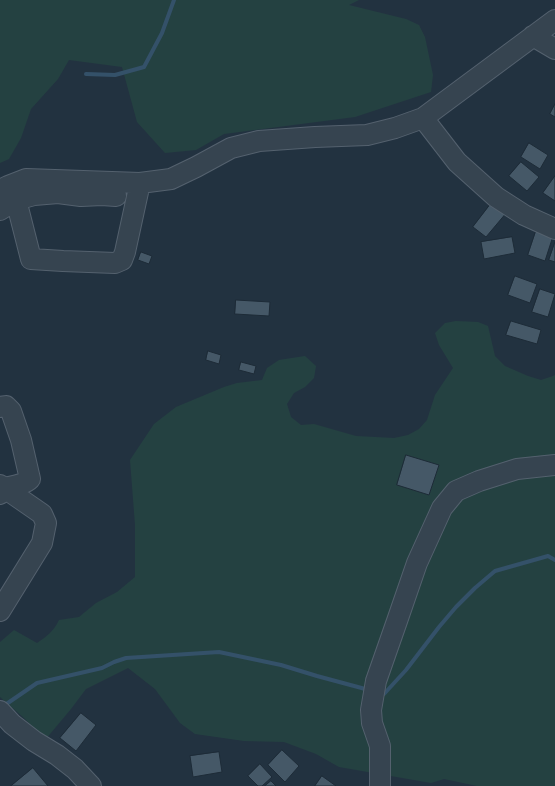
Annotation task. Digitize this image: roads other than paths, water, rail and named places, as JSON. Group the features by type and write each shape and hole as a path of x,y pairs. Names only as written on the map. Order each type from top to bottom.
{"street":[{"path":"138,192 125,252 122,260 115,262 31,259 5,200 8,186 26,178 138,192 171,179 232,148 259,141 367,135 395,128 423,118 555,20"},
{"path":"533,36 555,49"},
{"path":"423,118 457,162 496,197 524,215 555,229"},
{"path":"0,407 6,406 11,411 21,440 30,479 1,489"},
{"path":"380,786 380,746 372,723 371,710 376,681 417,563 442,508 456,491 480,481 517,469 555,465"},
{"path":"0,610 42,543 46,523 42,514 1,489"},
{"path":"6,717 34,741 57,755 75,769 91,786"}],"waterway":[{"path":"86,74 115,75 144,67 162,33 174,0"},
{"path":"379,692 384,694 406,670 456,607 495,571 548,556 555,560"},
{"path":"2,707 37,683 102,668 126,658 219,652 281,665 369,690"}]}
